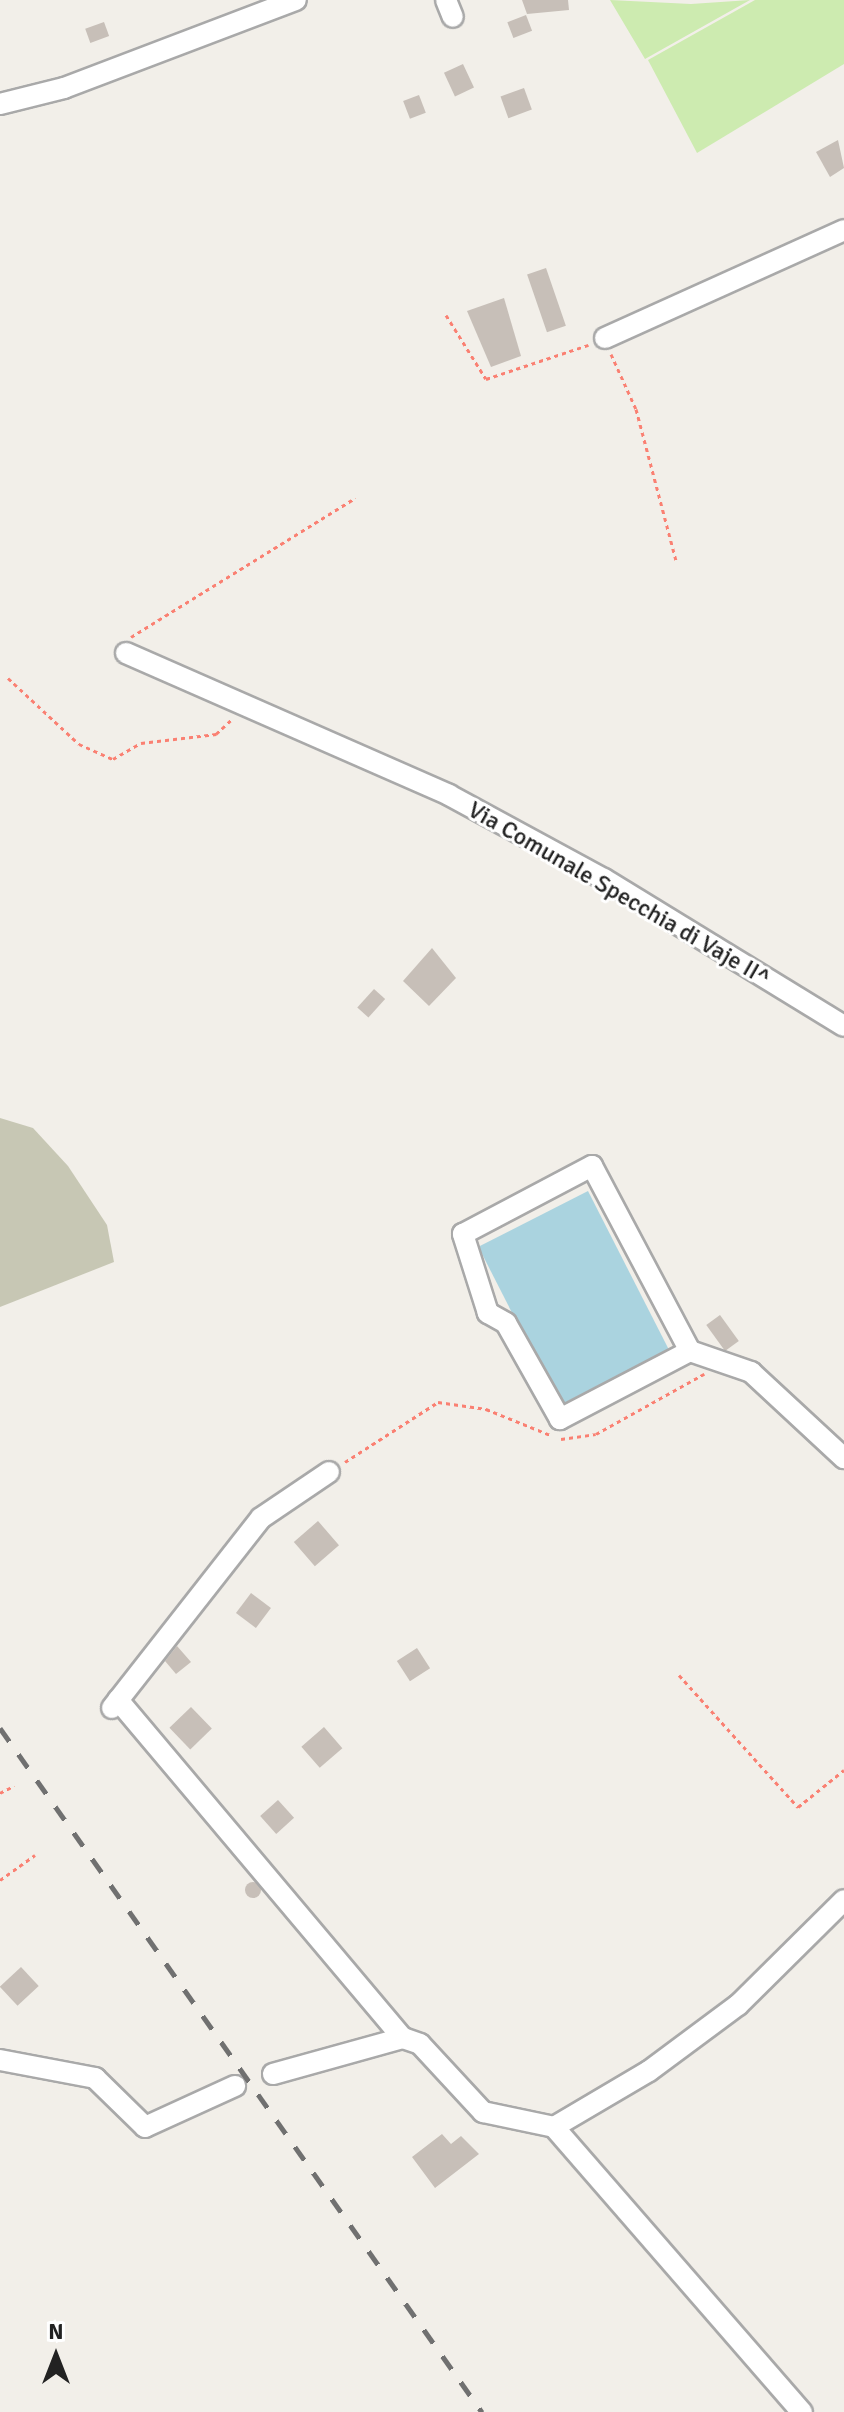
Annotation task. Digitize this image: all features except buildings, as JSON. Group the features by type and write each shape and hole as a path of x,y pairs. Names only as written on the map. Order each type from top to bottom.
{"street":[{"path":"0,104 64,88 296,0"},
{"path":"605,338 844,230"},
{"name":"Via Comunale Specchia di Vaje II^","path":"126,653 244,702 488,816 844,1026"},
{"path":"690,1351 560,1419 506,1323 488,1313 463,1234 592,1166 690,1351 751,1372 844,1458"},
{"path":"329,1472 261,1518 114,1705 403,2038 420,2044 483,2112 554,2127 802,2412"},
{"path":"554,2127 649,2071 738,2005 844,1900"},
{"path":"273,2074 403,2038"},
{"path":"0,2060 95,2078 145,2127 235,2086"}],"path":[{"path":"446,315 486,379 605,338 636,409 676,560"},
{"path":"126,653 134,634 205,595 355,498"},
{"path":"8,678 79,744 113,759 141,743 216,734 244,702"},
{"path":"329,1472 438,1402 486,1409 571,1442 725,1364"},
{"path":"679,1675 798,1807 844,1770"},
{"path":"0,1793 14,1786"},
{"path":"0,1880 35,1855"}],"shaded area":[{"path":"0,1118 33,1128 68,1166 107,1225 114,1262 0,1307"}],"green space":[{"path":"610,0 691,4 750,0 645,59"},
{"path":"755,0 844,0 844,64 697,153 648,60"}],"water":[{"path":"588,1191 669,1350 559,1405 478,1247"}],"railway":[{"path":"0,1728 482,2412"}]}
